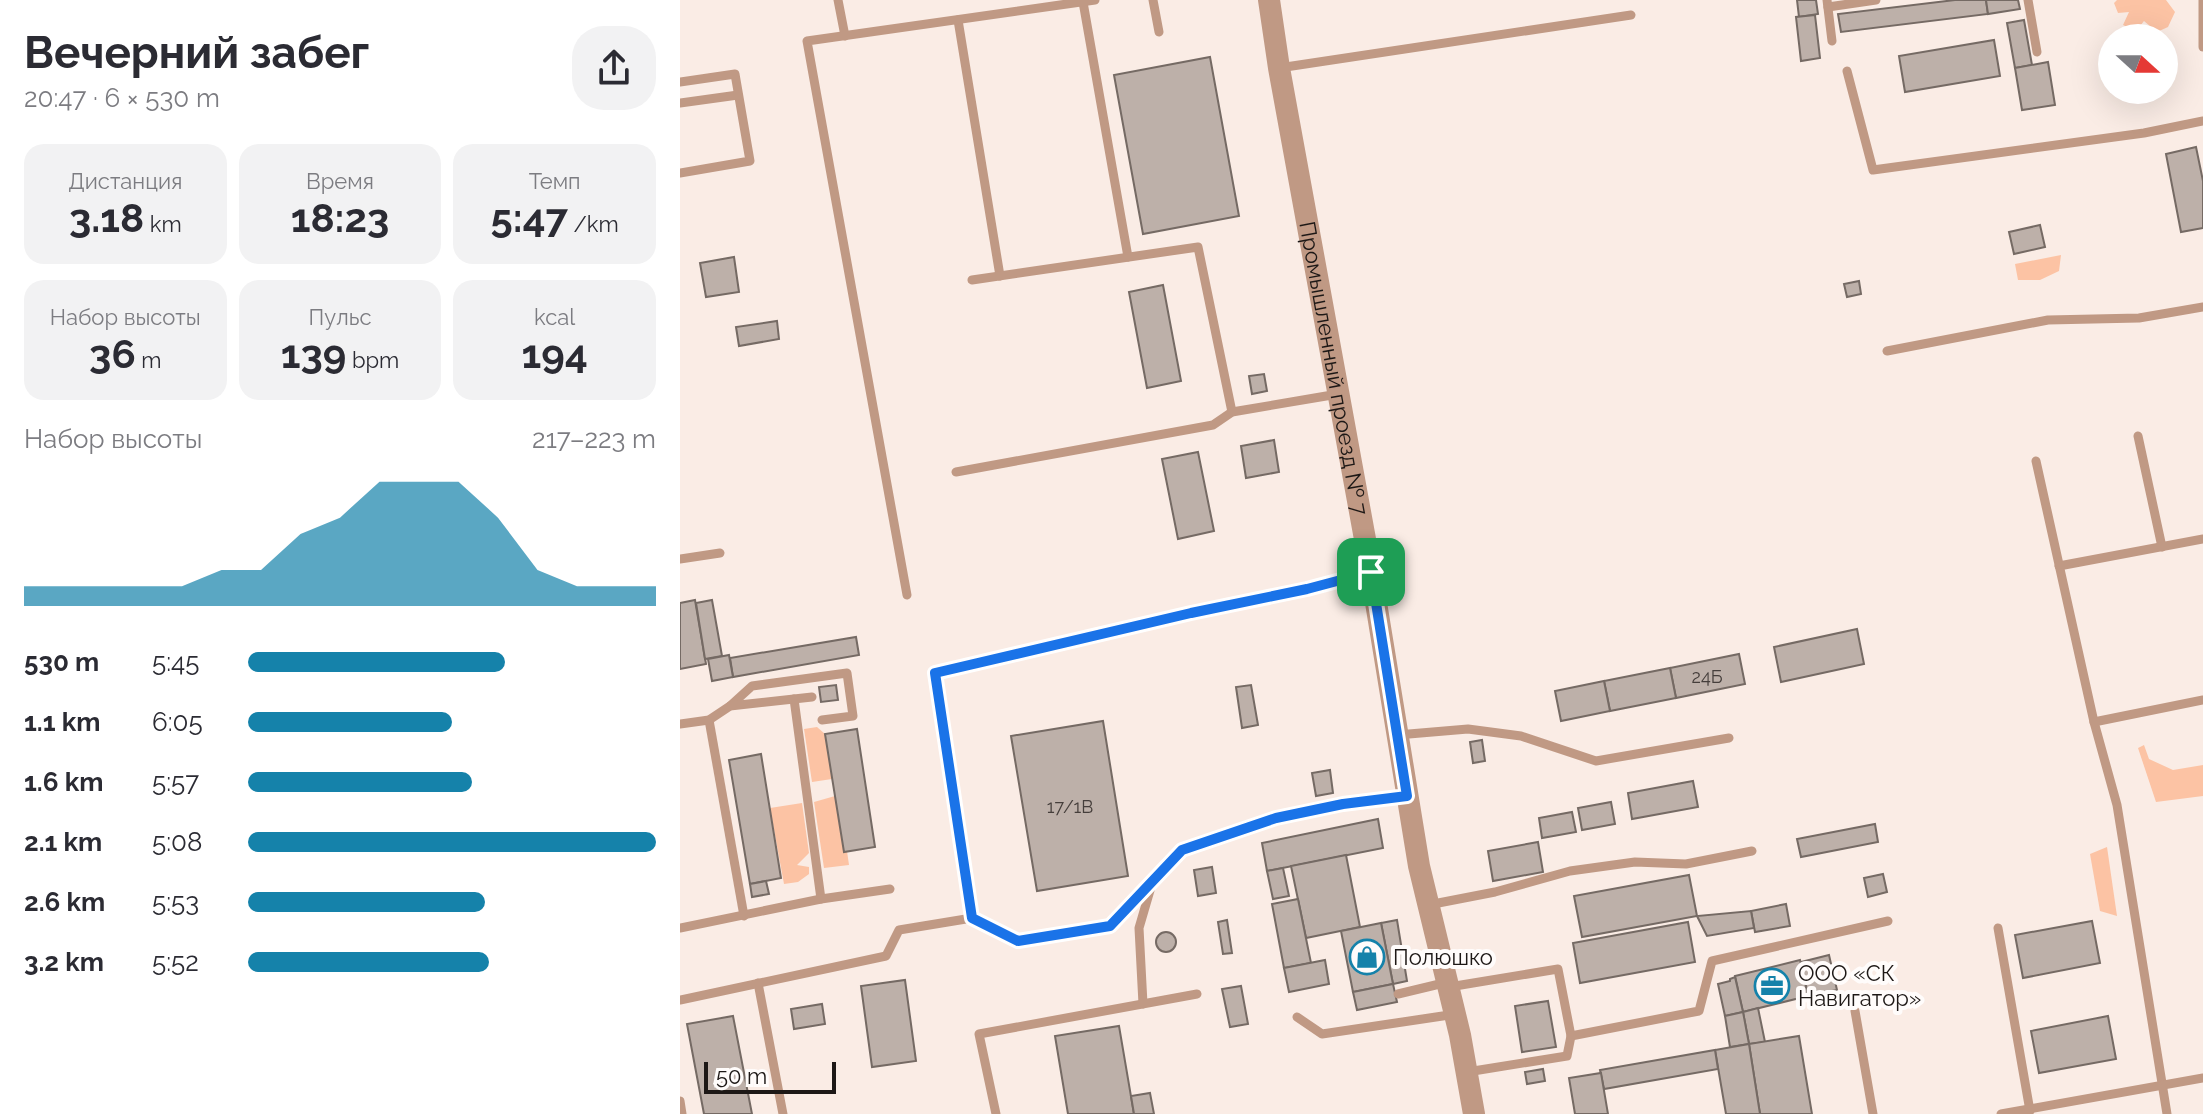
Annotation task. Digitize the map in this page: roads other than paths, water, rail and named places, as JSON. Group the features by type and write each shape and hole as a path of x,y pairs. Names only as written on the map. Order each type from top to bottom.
{"street":[{"name":"Промышленный проезд № 7","path":"1269,0 1371,572 1419,866 1456,1014 1474,1114"}],"lane":[{"path":"838,0 845,36"},
{"path":"907,595 807,41 1095,0"},
{"path":"1153,0 1159,32"},
{"path":"1832,41 1827,3 1876,0"},
{"path":"2028,0 2037,52"},
{"path":"2203,0 2203,47"},
{"path":"1083,2 1128,257"},
{"path":"1279,68 1631,15"},
{"path":"958,20 1000,276"},
{"path":"1847,71 1873,170 2144,133 2203,121"},
{"path":"680,82 735,74 750,161 680,173"},
{"path":"680,103 738,95"},
{"path":"972,280 1198,247 1232,412"},
{"path":"1887,351 2048,320 2139,318 2203,307"},
{"path":"956,472 1213,425 1232,412 1338,394"},
{"path":"2138,436 2162,547"},
{"path":"2036,461 2094,722 2117,805 2167,1114"},
{"path":"2059,566 2203,539"},
{"path":"680,559 720,553"},
{"path":"972,918 935,673 1371,572"},
{"path":"680,724 709,720 752,686 847,673 853,716 822,720"},
{"path":"730,706 812,697"},
{"path":"794,699 821,899"},
{"path":"2094,722 2203,700"},
{"path":"709,720 744,916"},
{"path":"1397,735 1468,729 1521,736 1596,761 1729,738"},
{"path":"680,1000 886,956 899,930 972,918 1018,941 1110,926 1182,850 1276,818 1343,804 1407,796"},
{"path":"1428,905 1495,892 1570,871 1635,862 1686,864 1752,851"},
{"path":"1143,1004 1139,928 1152,883"},
{"path":"680,928 821,899 890,889"},
{"path":"1571,1036 1699,1011 1712,961 1888,921"},
{"path":"1998,928 2030,1111"},
{"path":"1398,994 1558,969 1571,1036 1567,1056 1467,1072"},
{"path":"758,983 783,1114"},
{"path":"996,1114 979,1034 1197,994"},
{"path":"1855,1011 1873,1114"},
{"path":"1297,1017 1322,1034 1456,1014"},
{"path":"2001,1114 2203,1078"},
{"path":"680,1101 682,1114"}],"place":[{"name":"Полюшко","path":"1367,957"},
{"name":"ООО «СК Навигатор»","path":"1772,986"}]}
